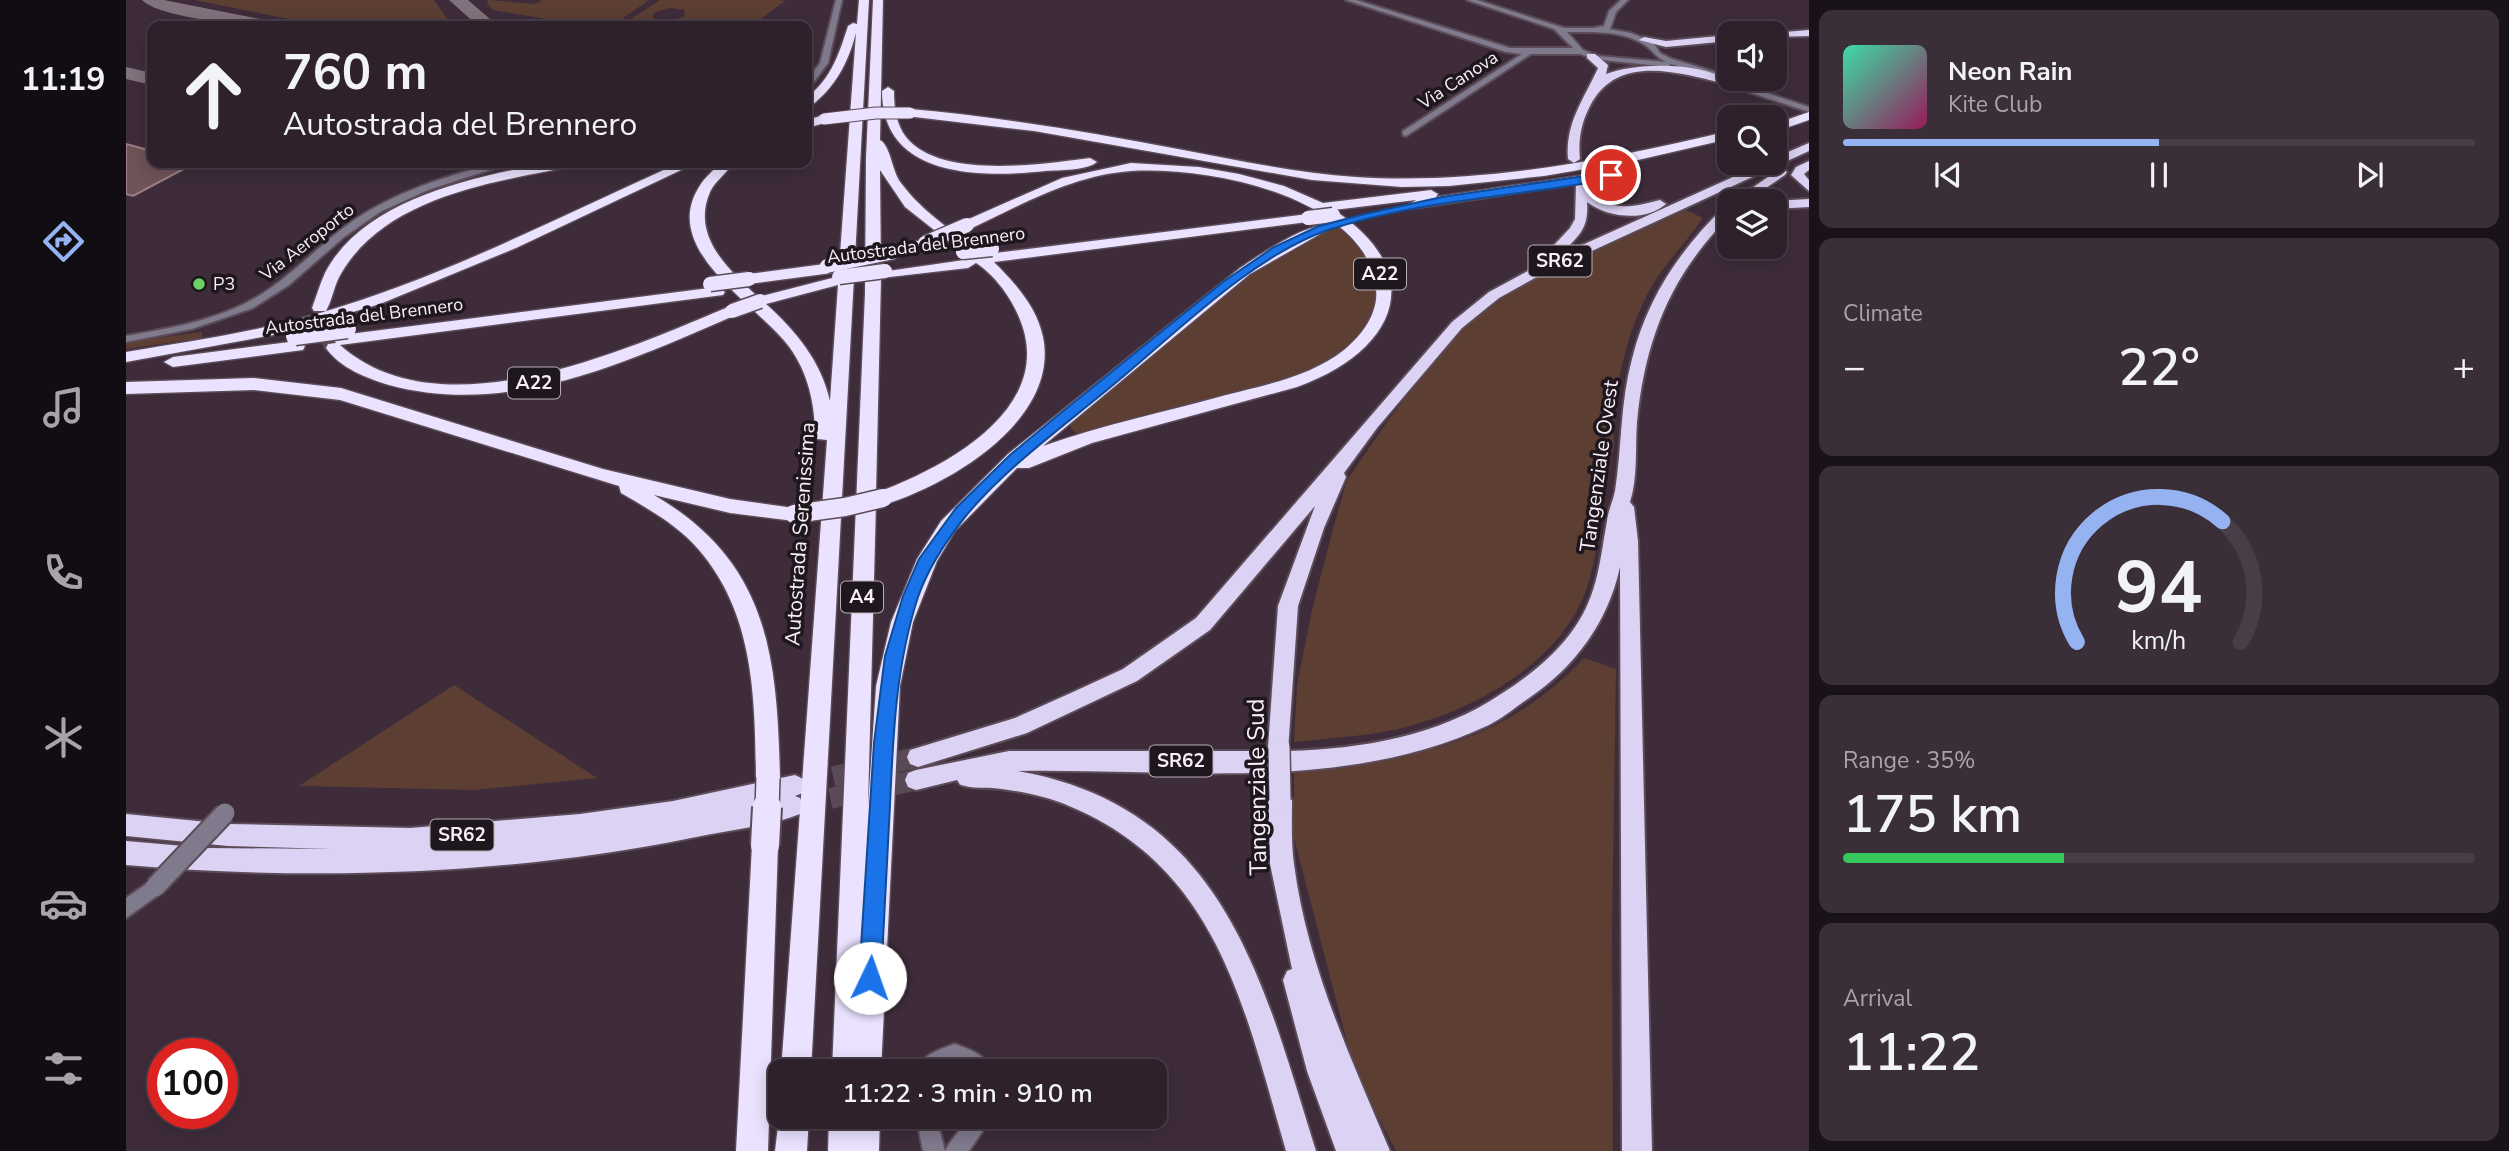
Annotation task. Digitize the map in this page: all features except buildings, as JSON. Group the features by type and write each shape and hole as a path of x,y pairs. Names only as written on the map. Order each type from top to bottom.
{"highway":[{"name":"A4","path":"812,99 825,90 836,75 862,0"},
{"name":"Autostrada Serenissima","path":"797,1059 862,0"},
{"name":"A4","path":"847,1059 873,293 878,7"},
{"path":"878,7 890,121 903,141 926,156 965,167 1004,170 1150,156 1228,162"},
{"path":"1787,34 1809,33"},
{"path":"1644,40 1660,44 1717,39"},
{"path":"1691,42 1673,46 1667,50 1668,54 1677,61 1712,73"},
{"path":"1574,159 1572,145 1575,118 1597,85 1605,67 1587,54"},
{"path":"1597,85 1617,71 1644,67 1717,77"},
{"path":"1787,118 1805,108"},
{"path":"812,123 876,113 971,118 1228,162 1354,181 1402,183 1462,180 1610,161 1717,140"},
{"path":"126,388 254,384 341,394 602,475 730,506 794,514 845,507 918,486 940,475 991,438 1013,414 1026,392 1037,354 1029,318 1012,287 996,269 925,217 892,181 883,161 874,122"},
{"path":"1787,133 1809,126"},
{"name":"Autostrada del Brennero","path":"993,255 1305,214 1335,215 1663,157 1717,141"},
{"path":"1787,157 1807,152"},
{"path":"1756,189 1807,152"},
{"name":"SR62","path":"918,757 1019,726 1130,675 1203,624 1457,325 1494,295 1538,270 1807,152"},
{"path":"1335,215 1611,175 1717,153"},
{"path":"1809,165 1797,175 1809,187"},
{"name":"A22","path":"888,265 925,243 1024,197 1082,175 1142,167 1213,172 1281,190 1332,216 1369,251 1379,271 1383,288 1382,312 1370,335 1353,352 1330,366 1276,387 1075,442 1041,454 1002,474"},
{"path":"323,312 325,285 341,259 364,236 396,214 459,187 547,168"},
{"path":"294,336 323,312 461,266 678,168"},
{"path":"723,168 704,190 694,220 698,236 708,254 791,337 813,376 819,394 825,422 820,519 824,616"},
{"name":"SR62","path":"1538,270 1576,230 1581,219 1580,187 1592,201 1604,207 1620,212 1638,212 1734,175"},
{"path":"1787,204 1809,203"},
{"name":"Autostrada del Brennero","path":"993,255 1027,254 1305,214"},
{"name":"A22","path":"867,1059 884,743 894,656 906,609 919,576 948,526 1015,459 1227,284 1265,257 1322,229 1335,215"},
{"name":"Tangenziale Ovest","path":"1301,1151 1263,1031 1233,950 1207,901 1174,859 1128,824 1080,796 985,776 927,778 996,762 1314,760 1424,741 1478,721 1517,698 1559,662 1583,632 1609,572 1617,514 1624,492 1629,419 1647,326 1673,276 1698,239 1717,221"},
{"name":"SR62","path":"1698,239 1717,227"},
{"path":"754,289 888,265 993,255"},
{"path":"830,274 888,265"},
{"name":"Autostrada del Brennero","path":"126,358 294,336 341,339 714,288 754,289 770,276 830,274"},
{"name":"A22","path":"341,339 348,362 383,379 433,389 482,390 530,384 633,354 732,311 754,289"},
{"name":"Autostrada del Brennero","path":"126,368 294,336"},
{"name":"Tangenziale Sud","path":"1345,460 1315,528 1288,606 1279,747 1282,862 1292,918 1311,989 1338,1066 1375,1151"},
{"path":"602,475 647,498 679,520 711,550 738,585 752,622 766,683 768,778 752,1151"},
{"path":"1624,492 1629,541 1637,1151"},
{"name":"SR62","path":"126,825 228,835 410,839 580,825 794,796 614,842 474,855 304,861 194,859 126,853"},
{"path":"1282,862 1281,900 1286,940 1317,1058 1351,1151"},
{"path":"791,1151 792,1129"},
{"path":"844,1151 845,1129"},
{"path":"863,1151 864,1129"}],"street":[{"path":"1349,0 1490,45 1528,53 1551,50 1587,54 1620,62 1647,61 1717,77"},
{"path":"1470,0 1557,29 1587,54"},
{"path":"1557,29 1581,32 1608,27 1613,11 1625,0"},
{"path":"812,78 824,62 838,1"},
{"path":"1610,21 1613,27 1644,40 1655,48 1657,55 1717,75"},
{"path":"1596,30 1629,35"},
{"path":"1551,50 1581,32"},
{"name":"Via Canova","path":"1405,133 1528,53"},
{"path":"1647,61 1657,55"},
{"path":"1760,91 1805,108"},
{"name":"Via Aeroporto","path":"126,339 195,326 240,309 284,283 344,233 376,211 439,182 489,168"},
{"path":"126,909 155,887 225,813"},
{"path":"940,1059 955,1054 969,1059"},
{"path":"929,1129 934,1151"},
{"path":"956,1151 973,1129"}],"shaded area":[{"path":"195,0 434,0 449,21 298,21"},
{"path":"488,0 535,4 542,0 649,0 619,21 558,21 493,10 487,3"},
{"path":"660,0 785,1 758,21 665,21 684,17 685,10 670,8 655,12 652,16 658,21 628,21"},
{"path":"1686,210 1703,218 1657,278 1630,336 1619,380 1614,445 1593,564 1578,609 1562,633 1542,655 1518,675 1465,706 1410,726 1294,742 1297,685 1312,610 1347,480 1387,422 1433,361 1464,327 1519,286"},
{"path":"1341,227 1364,252 1374,272 1377,293 1376,305 1367,327 1351,346 1330,361 1278,382 1079,435 1071,429 1071,422 1246,274 1316,235"},
{"path":"202,332 202,338 126,349 126,342"},
{"path":"1584,658 1616,669 1612,930 1613,1151 1396,1151 1355,1073 1294,838 1294,770 1376,761 1451,743 1520,711 1552,688"},
{"path":"454,685 597,778 475,790 299,786"}],"taxiway":[{"path":"151,0 161,5 244,21"},
{"path":"458,0 483,21"},
{"path":"126,73 147,78"}],"tunnel":[{"path":"320,308 321,315"},
{"path":"321,314 322,325 334,348"},
{"path":"803,784 918,757"},
{"path":"800,805 916,780"}],"place":[{"name":"P3","path":"199,284"}],"route":[{"path":"870,978 888,686 902,622 911,596 927,559 948,526 1015,459 1227,284 1278,250 1311,233 1365,217 1442,200 1611,175"}]}
